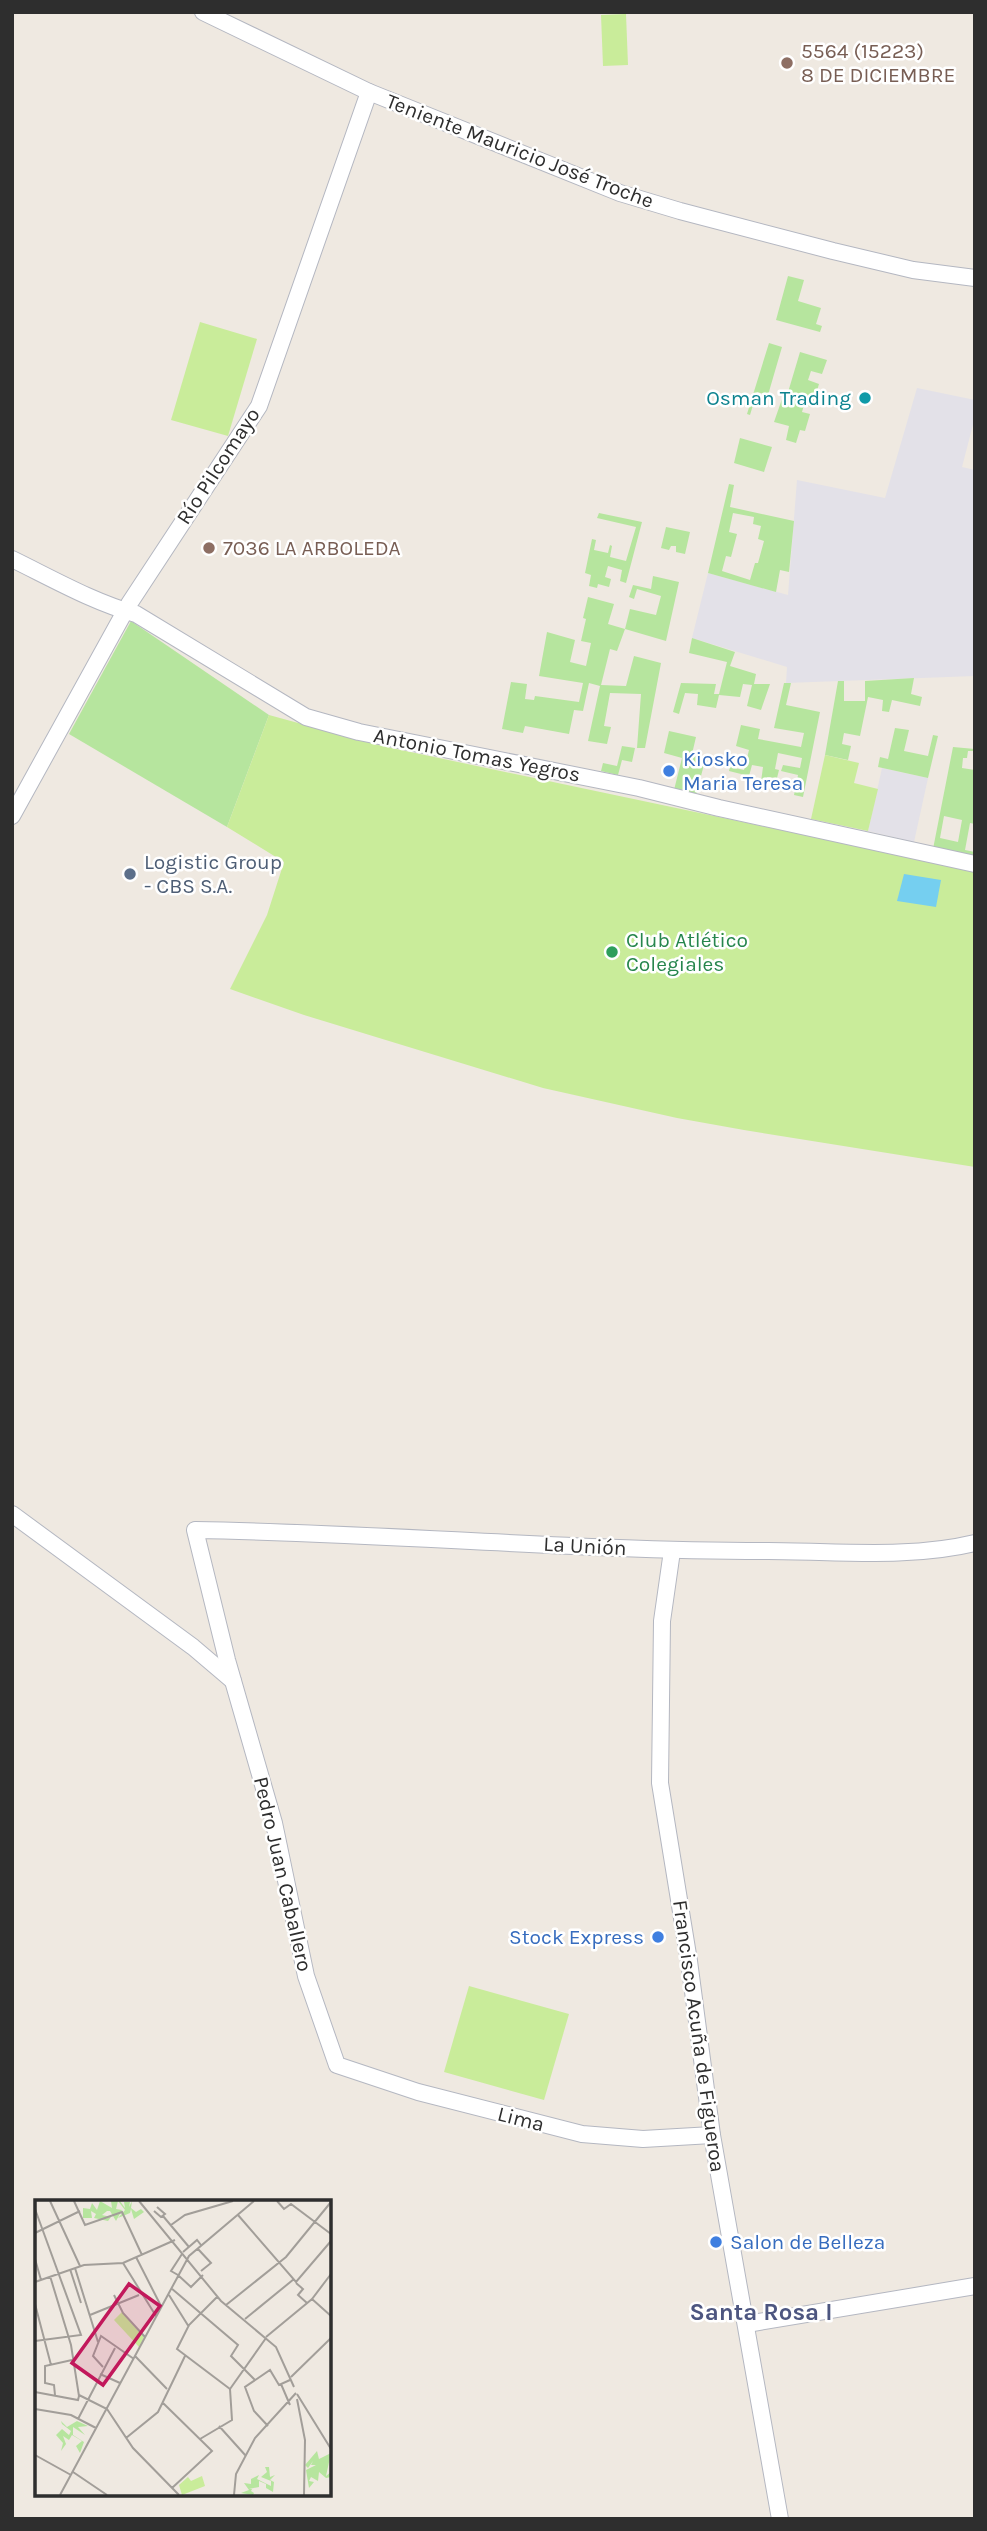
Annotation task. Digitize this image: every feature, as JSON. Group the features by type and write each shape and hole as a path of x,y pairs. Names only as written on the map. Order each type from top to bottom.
{"street":[{"name":"Teniente Mauricio José Troche","path":"203,12 369,92 632,197 899,267 975,278"},
{"name":"Río Pilcomayo","path":"12,816 124,612 259,406 369,92"},
{"name":"Antonio Tomas Yegros","path":"12,559 124,612 136,614 306,717 359,732 639,788 975,864"},
{"path":"12,1514 193,1647 233,1681"},
{"name":"Pedro Juan Caballero","path":"195,1530 233,1681 274,1823 306,1976 337,2065"},
{"name":"La Unión","path":"195,1530 385,1535 672,1550 908,1551 975,1543"},
{"name":"Francisco Acuña de Figueroa","path":"672,1550 662,1621 660,1783 689,1961 712,2135 780,2519"},
{"name":"Lima","path":"337,2065 418,2092 582,2134 643,2139 712,2135"},
{"path":"747,2324 975,2286"}],"shaded area":[{"path":"917,388 975,400 975,417 962,467 975,470 975,676 786,683 787,667 692,638 708,573 788,595 797,480 885,498"},
{"path":"882,768 928,778 914,842 868,831"}],"green space":[{"path":"626,14 628,65 603,66 601,15"},
{"path":"788,276 804,280 798,301 821,308 816,324 822,326 820,332 776,320"},
{"path":"200,322 257,339 228,436 171,420"},
{"path":"769,343 782,347 768,395 757,392 750,415 747,414"},
{"path":"800,352 827,360 822,374 811,371 808,380 819,384 812,407 804,405 802,412 810,414 805,431 800,430 796,443 786,440 789,426 774,422 782,399 786,399"},
{"path":"740,438 772,447 764,472 734,463"},
{"path":"729,484 734,485 730,507 794,521 789,572 780,570 776,592 708,573","holes":["733,513 754,517 753,524 761,526 758,539 764,541 750,580 722,571 726,556 731,557 737,534 729,532"]},
{"path":"599,513 642,522 626,583 620,581 622,570 608,566 605,577 611,579 609,587 598,584 597,588 589,586 591,575 585,573 592,539 596,540 594,550 608,553 610,545 610,557 626,561 636,527 597,518"},
{"path":"666,527 690,532 685,554 676,552 676,546 671,546 669,550 661,548"},
{"path":"653,576 679,582 666,641 625,629 630,609 656,615 661,596 637,589 634,599 629,597 633,585 651,589"},
{"path":"588,597 614,604 608,624 625,629 617,651 610,649 601,685 626,686 634,656 661,663 645,748 637,748 641,694 610,693 604,726 611,727 607,744 588,741 600,686 589,683 583,711 574,710 569,734 525,726 523,733 502,729 511,682 527,684 525,699 534,700 535,696 579,702 583,683 539,676 547,632 575,640 570,662 586,666 591,643 581,641"},
{"path":"131,621 269,715 227,827 69,734"},
{"path":"692,638 735,652 730,666 756,674 754,684 770,684 761,710 747,706 752,685 743,684 740,697 719,695 716,708 697,705 698,694 685,693 679,714 673,712 681,683 716,684 714,694 719,694 727,662 689,653"},
{"path":"914,678 911,694 922,697 920,706 892,700 889,712 882,711 883,700 868,697 860,736 844,733 842,744 851,746 848,760 825,755 838,681 844,681 844,701 865,701 865,681"},
{"path":"784,683 791,683 786,705 820,712 803,797 794,795 798,775 781,771 783,765 800,768 802,758 778,753 775,769 779,770 777,778 767,777 764,790 760,789 763,767 752,765 749,776 729,771 730,767 744,770 749,750 736,746 741,725 760,729 758,739 801,747 804,733 774,728"},
{"name":"Club Atlético Colegiales","path":"269,715 382,746 975,871 975,1167 677,1118 543,1088 304,1015 230,989 267,915 284,862 227,827"},
{"path":"895,728 909,730 904,751 928,756 933,735 938,736 928,778 878,767 880,757 888,759"},
{"path":"669,731 696,737 692,754 706,757 696,795 674,790 682,758 664,753"},
{"path":"622,746 635,748 632,762 622,760 618,775 601,771 603,763 617,766"},
{"path":"953,747 975,749 968,751 967,758 963,758 962,768 975,770 975,824 970,823 965,850 975,852 975,857 933,849","holes":["944,816 962,820 958,842 940,838"]},
{"path":"825,755 859,763 854,783 878,789 868,831 811,819"},
{"path":"469,1986 569,2014 544,2100 444,2072"}],"water":[{"path":"904,874 941,880 936,907 897,901"}],"place":[{"name":"5564 (15223) 8 DE DICIEMBRE","path":"787,63"},
{"name":"Osman Trading","path":"865,398"},
{"name":"7036 LA ARBOLEDA","path":"209,548"},
{"name":"Kiosko Maria Teresa","path":"669,771"},
{"name":"Logistic Group - CBS S.A.","path":"130,874"},
{"name":"Club Atlético Colegiales","path":"612,952"},
{"name":"Stock Express","path":"658,1937"},
{"name":"Salon de Belleza","path":"716,2242"}],"district":[{"name":"Santa Rosa I","path":"761,2312"}]}
